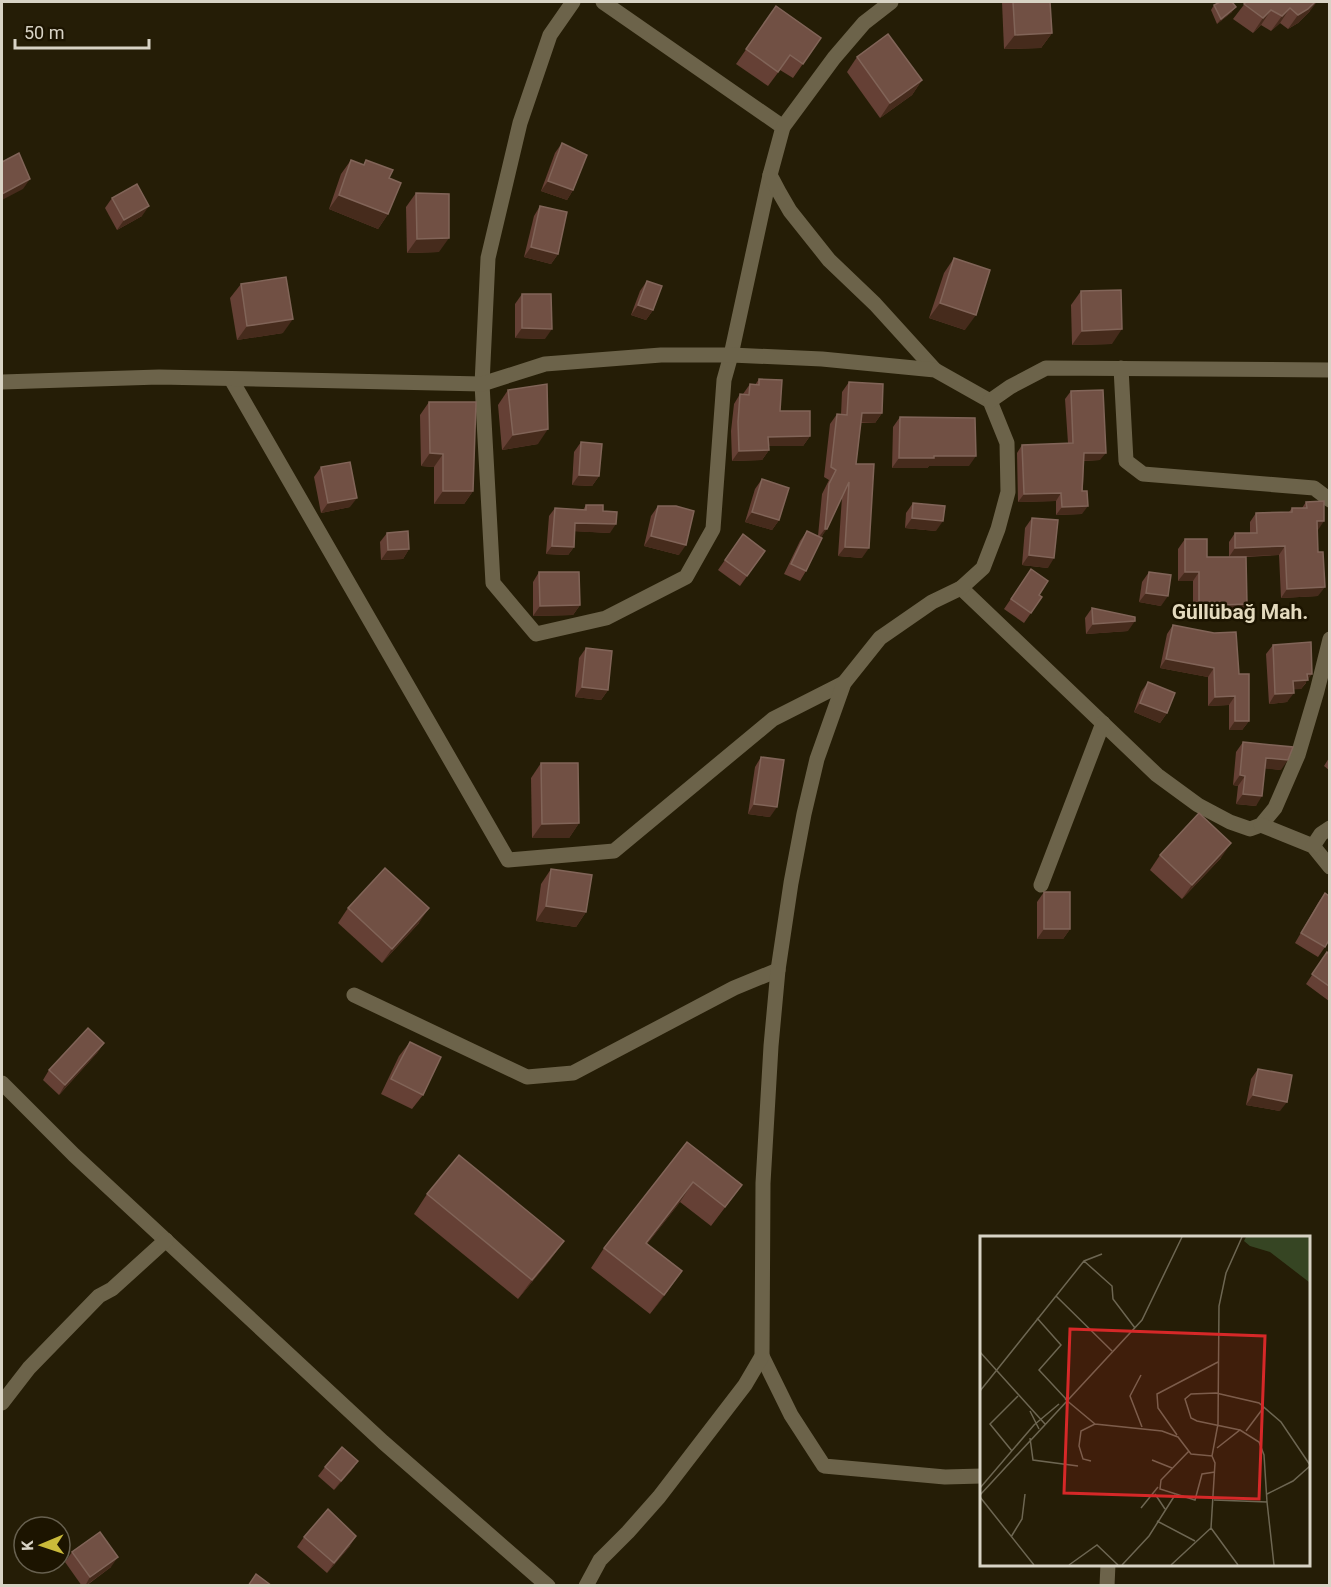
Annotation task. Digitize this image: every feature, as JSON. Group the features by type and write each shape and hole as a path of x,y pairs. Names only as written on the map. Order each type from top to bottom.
{"street":[{"path":"573,2 550,35 520,123 488,258 482,384 493,583 537,634 606,618 686,577 713,529 724,380 783,127 834,58 864,23 891,2"},
{"path":"603,2 783,127"},
{"path":"770,175 790,211 828,260 875,304 935,370 990,401 1007,443 1008,492 998,529 983,568 961,588 932,602 880,638 844,683 817,759 791,883 778,970 763,1183 762,1356 790,1415 825,1466 945,1477 980,1476"},
{"path":"2,382 159,377 482,384 545,364 661,355 822,359 935,370"},
{"path":"990,401 1010,387 1046,368 1329,370"},
{"path":"1121,368 1126,461 1143,474 1314,488 1329,500"},
{"path":"231,379 508,860 614,851 773,719 844,683"},
{"path":"961,588 1157,775 1198,805 1230,822 1250,829 1261,825 1275,808 1298,755 1323,694 1329,639"},
{"path":"1041,885 1103,723"},
{"path":"1261,825 1313,846 1329,867"},
{"path":"1313,846 1321,834 1329,828"},
{"path":"354,994 527,1077 573,1073 734,988 778,970"},
{"path":"2,1083 74,1155 383,1442 548,1586"},
{"path":"2,1403 28,1368 99,1296 112,1289 166,1240"},
{"path":"586,1586 600,1560 659,1497 745,1385 762,1356"},
{"path":"1107,1586 1108,1566"}],"building":[{"path":"1013,2 1050,2 1052,33 1015,35"},
{"path":"1220,2 1232,2 1236,7 1221,19 1214,5"},
{"path":"1246,2 1315,2 1298,15 1290,8 1282,16 1271,10 1263,18 1244,4"},
{"path":"776,6 821,38 803,64 790,55 778,72 746,49"},
{"path":"888,34 922,80 890,103 857,57"},
{"path":"562,143 587,155 573,190 548,181"},
{"path":"19,153 30,179 2,194 2,162"},
{"path":"351,160 364,165 366,160 393,170 389,178 401,183 388,214 339,195"},
{"path":"137,184 149,206 124,220 112,198"},
{"path":"416,193 449,194 449,238 417,239"},
{"path":"540,206 567,212 558,254 531,247"},
{"path":"954,258 990,270 976,315 940,303"},
{"path":"286,277 293,319 247,326 241,284"},
{"path":"647,281 662,286 653,310 638,305"},
{"path":"1121,290 1122,329 1082,331 1081,291"},
{"path":"522,294 551,294 552,329 522,328"},
{"path":"759,379 782,380 780,411 810,411 810,436 768,437 769,450 739,451 740,394 749,395 750,384 759,385"},
{"path":"849,382 883,384 882,413 862,413 856,464 874,464 869,548 845,547 849,482 825,529 829,484 836,470 831,467 837,414 847,415"},
{"path":"547,384 548,429 513,435 508,390"},
{"path":"1103,390 1106,453 1084,453 1082,491 1087,491 1088,506 1062,507 1061,493 1024,494 1022,445 1073,443 1071,391"},
{"path":"429,402 476,402 473,491 443,491 443,454 430,453"},
{"path":"900,417 975,418 976,456 899,458"},
{"path":"581,442 602,444 599,476 579,475"},
{"path":"350,462 357,498 328,503 321,467"},
{"path":"762,479 789,488 779,520 752,512"},
{"path":"1324,501 1324,521 1317,521 1318,552 1323,552 1325,587 1287,589 1285,546 1235,548 1235,533 1257,533 1256,513 1292,512 1292,508 1307,508 1306,502"},
{"path":"913,503 945,506 943,521 912,518"},
{"path":"586,505 603,505 603,511 617,512 616,524 575,523 574,547 552,546 555,508 586,510"},
{"path":"658,506 676,506 694,511 686,545 651,536"},
{"path":"1032,518 1058,520 1054,558 1029,555"},
{"path":"408,531 409,549 388,550 387,533"},
{"path":"807,531 822,538 806,571 791,564"},
{"path":"743,534 765,551 747,576 725,560"},
{"path":"1185,539 1207,539 1207,557 1246,557 1247,604 1199,606 1199,572 1185,572"},
{"path":"1031,569 1048,581 1039,595 1042,597 1031,613 1011,599"},
{"path":"539,572 579,572 580,605 540,606"},
{"path":"1149,572 1171,575 1168,596 1146,593"},
{"path":"1092,608 1135,617 1135,621 1093,624"},
{"path":"1173,625 1214,633 1236,632 1239,674 1249,674 1249,721 1235,721 1235,696 1215,697 1214,668 1166,659"},
{"path":"1311,642 1312,674 1307,674 1308,680 1293,681 1294,693 1275,694 1273,645"},
{"path":"586,648 612,651 608,690 582,687"},
{"path":"1148,682 1175,693 1167,713 1140,703"},
{"path":"1243,742 1293,747 1288,760 1266,758 1262,796 1243,794 1245,776 1240,775"},
{"path":"761,757 784,760 777,807 754,804"},
{"path":"541,763 578,763 579,823 542,824"},
{"path":"1199,813 1231,843 1192,885 1160,855"},
{"path":"385,868 429,908 392,949 348,908"},
{"path":"551,869 592,875 586,912 546,906"},
{"path":"1044,892 1070,892 1070,929 1044,929"},
{"path":"1325,893 1329,896 1329,940 1325,947 1301,933"},
{"path":"1327,952 1329,954 1329,986 1312,974"},
{"path":"88,1028 104,1043 65,1085 49,1070"},
{"path":"410,1042 441,1057 423,1095 391,1079"},
{"path":"1258,1069 1292,1075 1287,1102 1253,1095"},
{"path":"687,1142 742,1185 725,1207 693,1182 646,1243 682,1271 664,1295 604,1248"},
{"path":"459,1155 564,1241 532,1280 427,1194"},
{"path":"342,1447 358,1461 341,1481 325,1467"},
{"path":"328,1509 356,1536 334,1563 304,1537"},
{"path":"100,1532 118,1557 90,1577 72,1552"},
{"path":"256,1574 272,1586 248,1586"}],"district":[{"name":"Güllübağ Mah.","path":"1240,612"}]}
